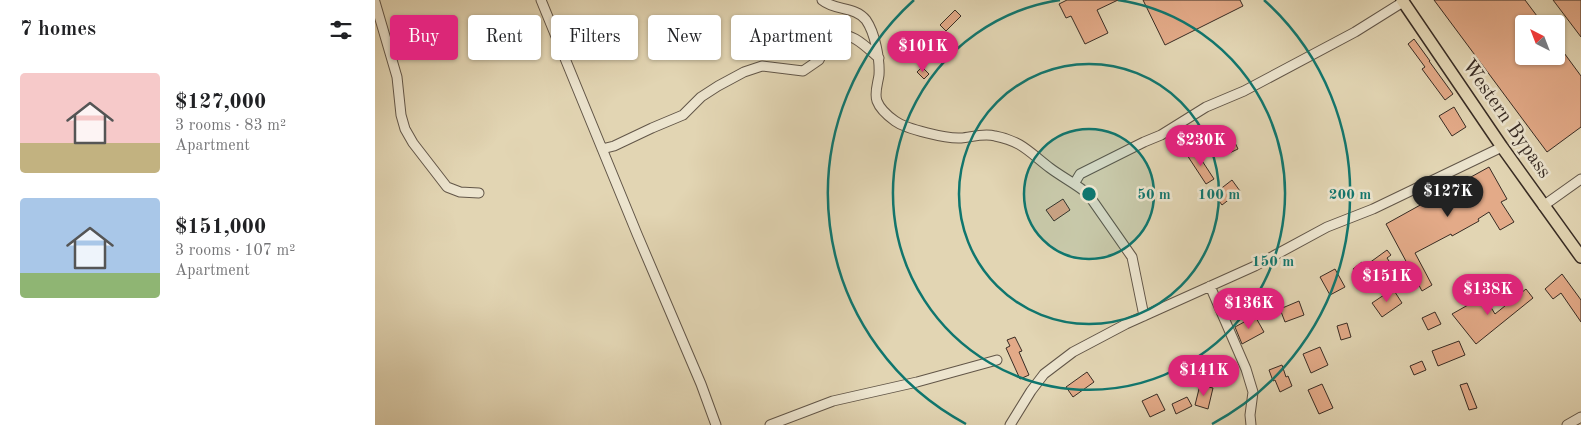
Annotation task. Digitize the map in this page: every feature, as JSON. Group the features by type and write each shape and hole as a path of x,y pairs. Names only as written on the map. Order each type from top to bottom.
{"main road":[{"name":"Western Bypass","path":"1403,1 1543,206 1581,257"}],"street":[{"path":"541,0 701,384 716,425"},
{"path":"822,0 830,6 851,10 861,15 867,21 879,58 876,90 877,101 896,122 947,137 993,135 1014,141 1088,194 1132,257 1144,316"},
{"path":"376,1 397,77 401,115 405,129 413,143 447,187 460,192 479,193"},
{"path":"1074,184 1080,174 1144,142 1161,136 1206,107 1244,91 1355,32 1403,1"},
{"path":"602,149 614,146 683,115 701,97 744,72 762,66 803,71 819,60 826,45 835,35 846,35 857,40 879,58"},
{"path":"1011,425 1044,374 1073,352 1144,316 1263,262 1327,227 1373,209 1502,147"},
{"path":"1543,206 1581,179"},
{"path":"1210,286 1246,370 1253,392 1250,415 1251,425"},
{"path":"770,425 833,401 917,382 997,360"},
{"path":"1567,425 1581,417"}],"building":[{"path":"1067,0 1118,0 1097,10 1108,33 1085,44 1071,16 1066,18 1059,4"},
{"path":"1143,0 1240,0 1243,6 1165,45"},
{"path":"1434,0 1525,0 1536,15 1515,15 1515,65 1565,65 1565,54 1581,76 1581,127 1547,152"},
{"path":"1553,0 1581,0 1581,37 1565,15"},
{"path":"955,10 961,16 946,31 940,25"},
{"path":"1414,39 1453,94 1445,100 1422,69 1425,67 1408,44"},
{"path":"922,67 929,74 924,79 917,72"},
{"path":"1454,107 1466,127 1452,136 1439,116"},
{"path":"1230,132 1238,149 1225,155 1217,138"},
{"path":"1195,150 1214,179 1206,184 1187,155"},
{"path":"1489,167 1507,199 1501,202 1514,222 1500,230 1489,212 1478,219 1479,221 1452,236 1451,234 1415,253 1432,285 1422,291 1386,224"},
{"path":"1232,180 1240,191 1222,205 1214,194"},
{"path":"1063,199 1070,210 1054,221 1046,210"},
{"path":"1387,250 1391,255 1387,258 1395,270 1383,278 1375,267 1360,278 1353,269 1362,262 1365,266"},
{"path":"1335,269 1345,287 1330,295 1320,277"},
{"path":"1562,274 1581,300 1581,322 1561,293 1553,299 1545,289"},
{"path":"1393,289 1402,303 1382,317 1372,303"},
{"path":"1526,289 1533,298 1476,344 1452,314 1484,296 1495,314"},
{"path":"1299,301 1304,315 1285,322 1280,309"},
{"path":"1435,312 1441,324 1428,330 1422,318"},
{"path":"1255,316 1264,332 1242,344 1235,327"},
{"path":"1347,323 1351,337 1341,340 1337,326"},
{"path":"1015,337 1022,351 1019,352 1029,375 1020,379 1006,348 1010,346 1007,340"},
{"path":"1459,341 1465,355 1438,366 1432,351"},
{"path":"1320,347 1328,365 1311,373 1303,354"},
{"path":"1422,361 1426,370 1414,375 1410,366"},
{"path":"1282,365 1286,377 1288,376 1292,386 1280,392 1269,370"},
{"path":"1087,372 1094,382 1073,397 1066,387"},
{"path":"1467,383 1477,408 1469,410 1460,385"},
{"path":"1322,384 1333,408 1319,414 1308,390"},
{"path":"1200,385 1213,388 1208,409 1195,405"},
{"path":"1157,394 1165,410 1150,417 1142,401"},
{"path":"1187,397 1192,406 1176,414 1172,404"}]}
